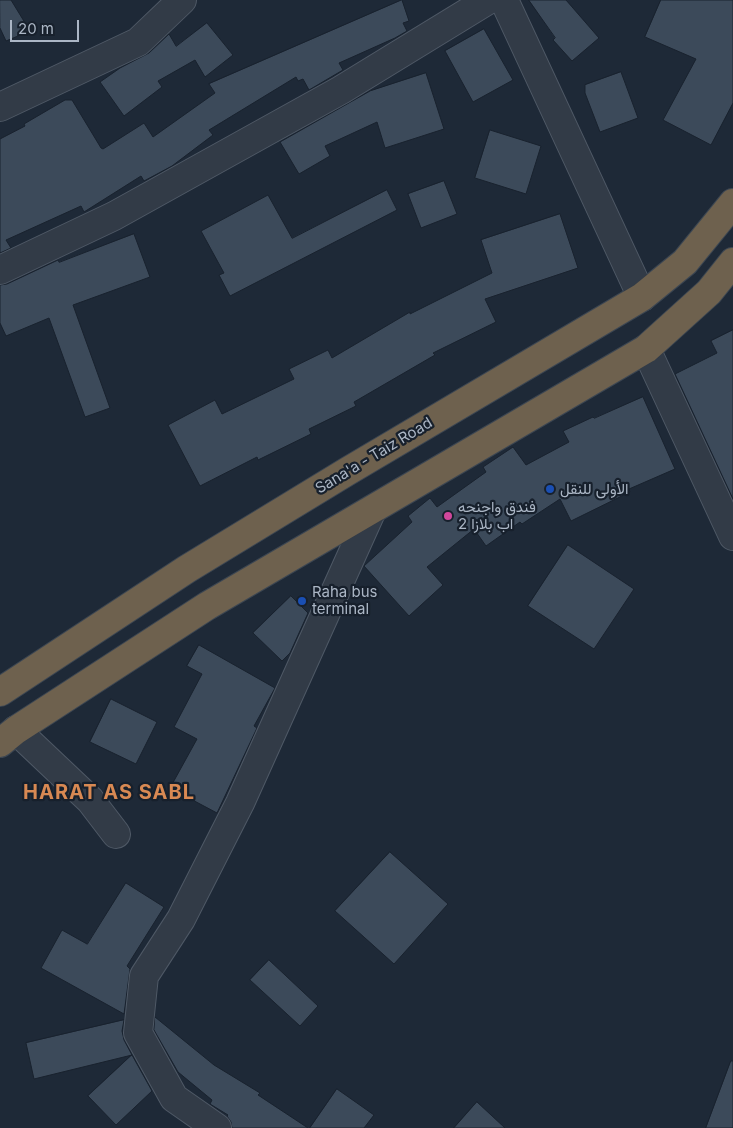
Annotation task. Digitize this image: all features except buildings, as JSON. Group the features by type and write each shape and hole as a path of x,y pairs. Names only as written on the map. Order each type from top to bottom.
{"highway":[{"name":"Sana'a - Taiz Road","path":"6,682 348,471 642,297 685,262 733,203"},
{"path":"8,736 207,606 646,349 709,292 733,262"}],"street":[{"path":"0,107 138,42 182,0"},
{"path":"0,270 114,216 341,90 488,0"},
{"path":"504,0 642,297"},
{"path":"646,349 733,536"},
{"path":"218,1128 174,1098 138,1033 144,976 181,919 240,803 372,510"},
{"path":"8,736 90,800 116,834"}],"place":[{"name":"الأولى للنقل","path":"550,489"},
{"name":"فندق واجنحه اب بلازا 2","path":"448,516"},
{"name":"Raha bus terminal","path":"302,601"}],"district":[{"name":"HARAT AS SABL","path":"109,793"}]}
